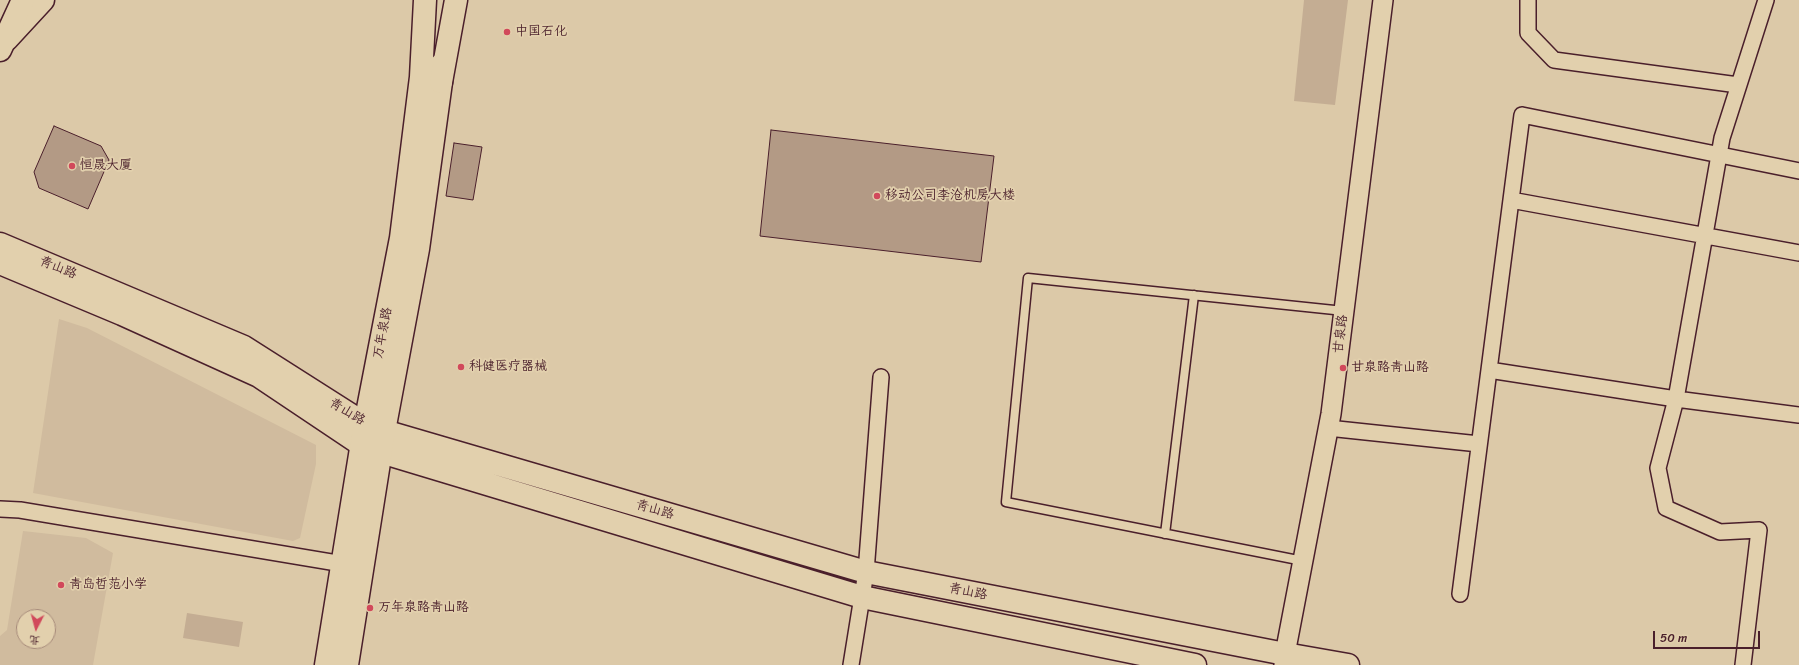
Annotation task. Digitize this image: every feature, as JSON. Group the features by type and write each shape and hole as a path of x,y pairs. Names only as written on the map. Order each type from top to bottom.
{"main road":[{"path":"2,46 23,0"},
{"path":"2,46 43,0"},
{"name":"万年泉路","path":"347,665 373,438 401,238 421,77 425,0"},
{"name":"万年泉路","path":"326,665 343,564 418,249 441,82 445,0"},
{"path":"441,82 456,0"},
{"name":"青山路","path":"0,244 244,347 373,438 866,572 1285,660 1348,665"},
{"name":"青山路","path":"0,263 122,314 259,376 373,438 862,597 1195,665"}],"street":[{"name":"甘泉路","path":"1285,660 1328,428 1383,0"},
{"path":"1528,0 1528,33 1554,60 1738,85"},
{"path":"1743,665 1759,530 1720,532 1666,508 1658,468 1676,399 1722,138 1766,0"},
{"path":"1460,594 1522,115 1799,171"},
{"path":"1511,200 1799,253"},
{"path":"1489,370 1676,399 1799,415"},
{"path":"851,665 866,572 881,377"},
{"path":"1328,428 1479,444"},
{"path":"0,509 20,510 343,564"}],"lane":[{"path":"1303,561 1006,502 1028,278 1344,311"},
{"path":"1165,534 1194,295"}],"shaded area":[{"path":"1304,0 1348,0 1335,105 1294,101"},
{"path":"59,319 87,328 316,445 316,464 300,538 293,541 33,493"},
{"name":"青岛哲范小学","path":"23,531 86,538 113,553 93,665 0,665 0,636 7,630"},
{"path":"187,613 243,622 239,647 183,638"}],"building":[{"name":"恒晟大厦","path":"54,126 101,146 109,160 88,209 39,188 34,172"},
{"name":"移动公司李沧机房大楼","path":"771,130 994,156 981,262 760,236"},
{"path":"454,143 482,147 473,200 446,196"}],"place":[{"name":"中国石化","path":"507,32"},
{"name":"恒晟大厦","path":"72,166"},
{"name":"移动公司李沧机房大楼","path":"877,196"},
{"name":"科健医疗器械","path":"461,367"},
{"name":"甘泉路青山路","path":"1343,368"},
{"name":"青岛哲范小学","path":"61,585"},
{"name":"万年泉路青山路","path":"370,608"}]}
